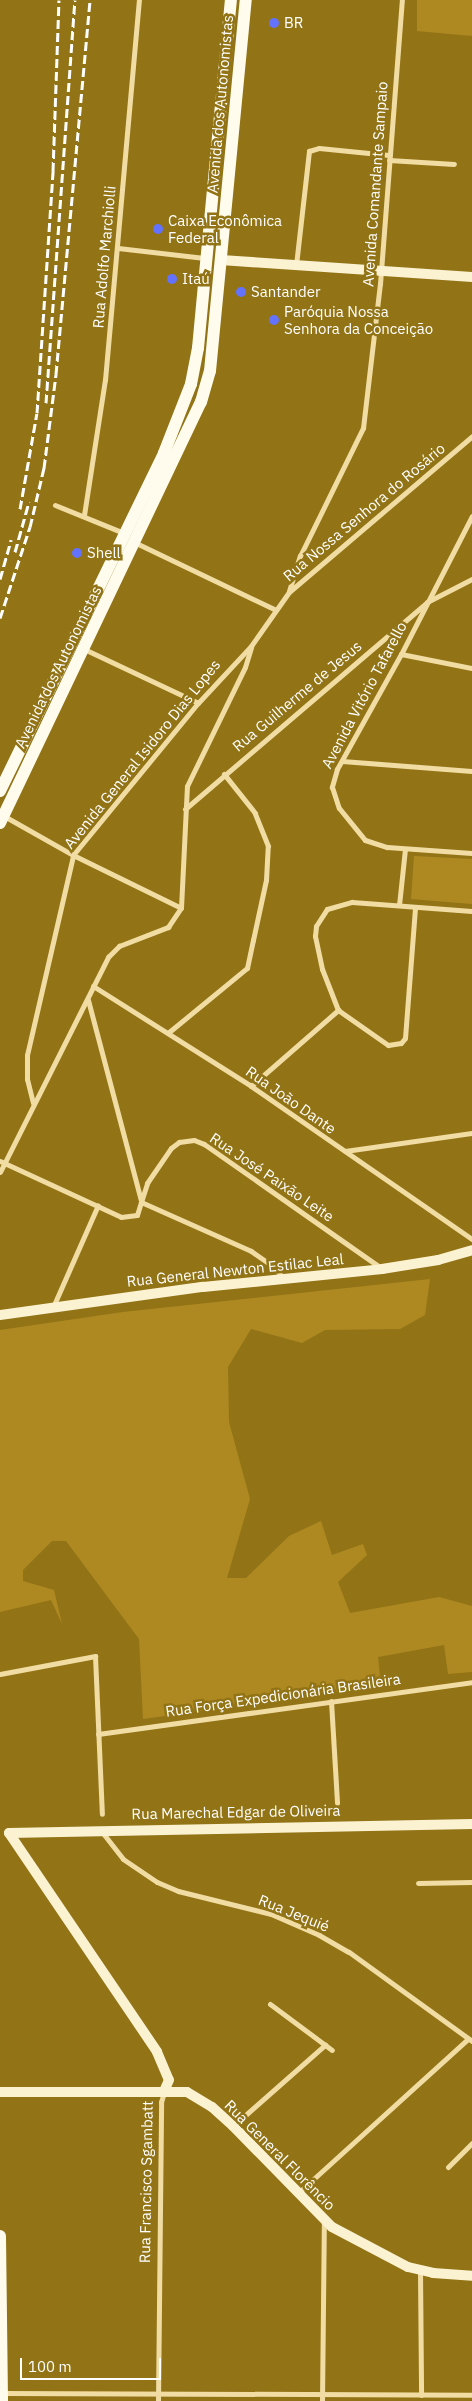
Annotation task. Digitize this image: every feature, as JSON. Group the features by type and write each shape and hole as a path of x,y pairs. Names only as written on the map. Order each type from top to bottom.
{"main road":[{"name":"Avenida dos Autonomistas","path":"0,791 164,453 191,384 198,348 204,258 231,0"},
{"name":"Avenida dos Autonomistas","path":"1,818 136,543 202,402 210,371 246,0"},
{"path":"206,244 222,260"},
{"path":"0,2236 2,2397"}],"street":[{"name":"Rua Adolfo Marchiolli","path":"84,515 105,380 139,0"},
{"name":"Avenida Comandante Sampaio","path":"289,592 300,556 363,428 380,271 402,0"},
{"path":"296,265 309,151 319,148 454,164"},
{"path":"118,248 204,258"},
{"path":"222,260 472,277"},
{"name":"Rua Nossa Senhora do Rosário","path":"274,609 289,592 472,436"},
{"path":"55,505 84,515 125,534"},
{"name":"Avenida Vitório Tafarello","path":"472,516 401,654 333,777 333,796 352,827 365,840 405,850 472,853"},
{"path":"136,543 274,609"},
{"path":"427,602 472,579"},
{"name":"Rua Guilherme de Jesus","path":"184,810 427,602"},
{"name":"Avenida General Isidoro Dias Lopes","path":"33,1104 26,1079 27,1055 73,855 198,702 251,646 274,609"},
{"path":"0,1172 2,1162 88,1000 93,986 114,950 168,927 181,908 184,810 189,781 245,668 251,646"},
{"path":"84,649 198,702"},
{"path":"401,654 472,668"},
{"path":"342,761 472,771"},
{"path":"169,1032 247,968 266,880 268,846 255,813 224,774"},
{"path":"1,818 181,908"},
{"path":"399,905 405,850"},
{"path":"415,907 405,1038 401,1043 388,1045 338,1010 316,948 316,926 320,916 327,909 344,903 472,910"},
{"name":"Rua João Dante","path":"93,986 169,1032 251,1086 472,1239"},
{"path":"2,1162 127,1218 137,1215 141,1202 88,1000"},
{"path":"251,1086 338,1010"},
{"path":"344,1152 472,1133"},
{"name":"Rua José Paixão Leite","path":"141,1202 147,1183 171,1148 179,1142 194,1140 204,1144 382,1269"},
{"path":"141,1202 251,1251 274,1267 284,1279"},
{"path":"53,1307 98,1205"},
{"name":"Rua General Newton Estilac Leal","path":"0,1315 284,1279 382,1269 438,1260 472,1250"},
{"path":"0,1674 95,1656 102,1814"},
{"name":"Rua Força Expedicionária Brasileira","path":"98,1734 472,1682"},
{"path":"331,1701 337,1803"},
{"name":"Rua Marechal Edgar de Oliveira","path":"5,1833 472,1824"},
{"name":"Rua Jequié","path":"100,1830 136,1870 178,1891 271,1914 319,1935 349,1952 470,2040"},
{"name":"Rua Francisco Sgambatt","path":"5,1833 157,2052 169,2080 160,2102 158,2398"},
{"path":"418,1882 472,1882"},
{"path":"270,2004 332,2050"},
{"path":"298,2193 470,2040"},
{"path":"233,2126 325,2045"},
{"name":"Rua General Florêncio","path":"0,2092 181,2090 197,2097 233,2126 324,2221 370,2248 420,2270 472,2276"},
{"path":"448,2167 472,2143"},
{"path":"322,2398 324,2221"},
{"path":"420,2270 421,2395"},
{"path":"2,2397 402,2398 421,2395 472,2395"}],"shaded area":[{"path":"417,0 472,0 472,36 417,31"},
{"path":"414,856 472,859 472,904 411,899"},
{"path":"430,1279 425,1315 400,1329 325,1330 302,1343 251,1329 228,1367 229,1422 250,1499 227,1578 246,1578 289,1536 321,1521 332,1555 363,1544 367,1555 338,1582 350,1613 439,1597 472,1606 472,1672 448,1674 444,1645 378,1657 381,1686 143,1719 139,1639 66,1541 52,1541 23,1570 23,1581 54,1590 62,1624 51,1600 0,1612 0,1330 123,1312"}],"railway":[{"path":"20,509 37,413 53,171 59,0"},
{"path":"46,403 75,0"},
{"path":"0,618 30,527 44,468 56,374 90,0"},
{"path":"15,552 29,502"},
{"path":"0,579 11,540"}],"place":[{"name":"BR","path":"274,23"},
{"name":"Caixa Econômica Federal","path":"158,229"},
{"name":"Itaú","path":"172,279"},
{"name":"Santander","path":"241,292"},
{"name":"Paróquia Nossa Senhora da Conceição","path":"274,320"},
{"name":"Shell","path":"77,553"}]}
